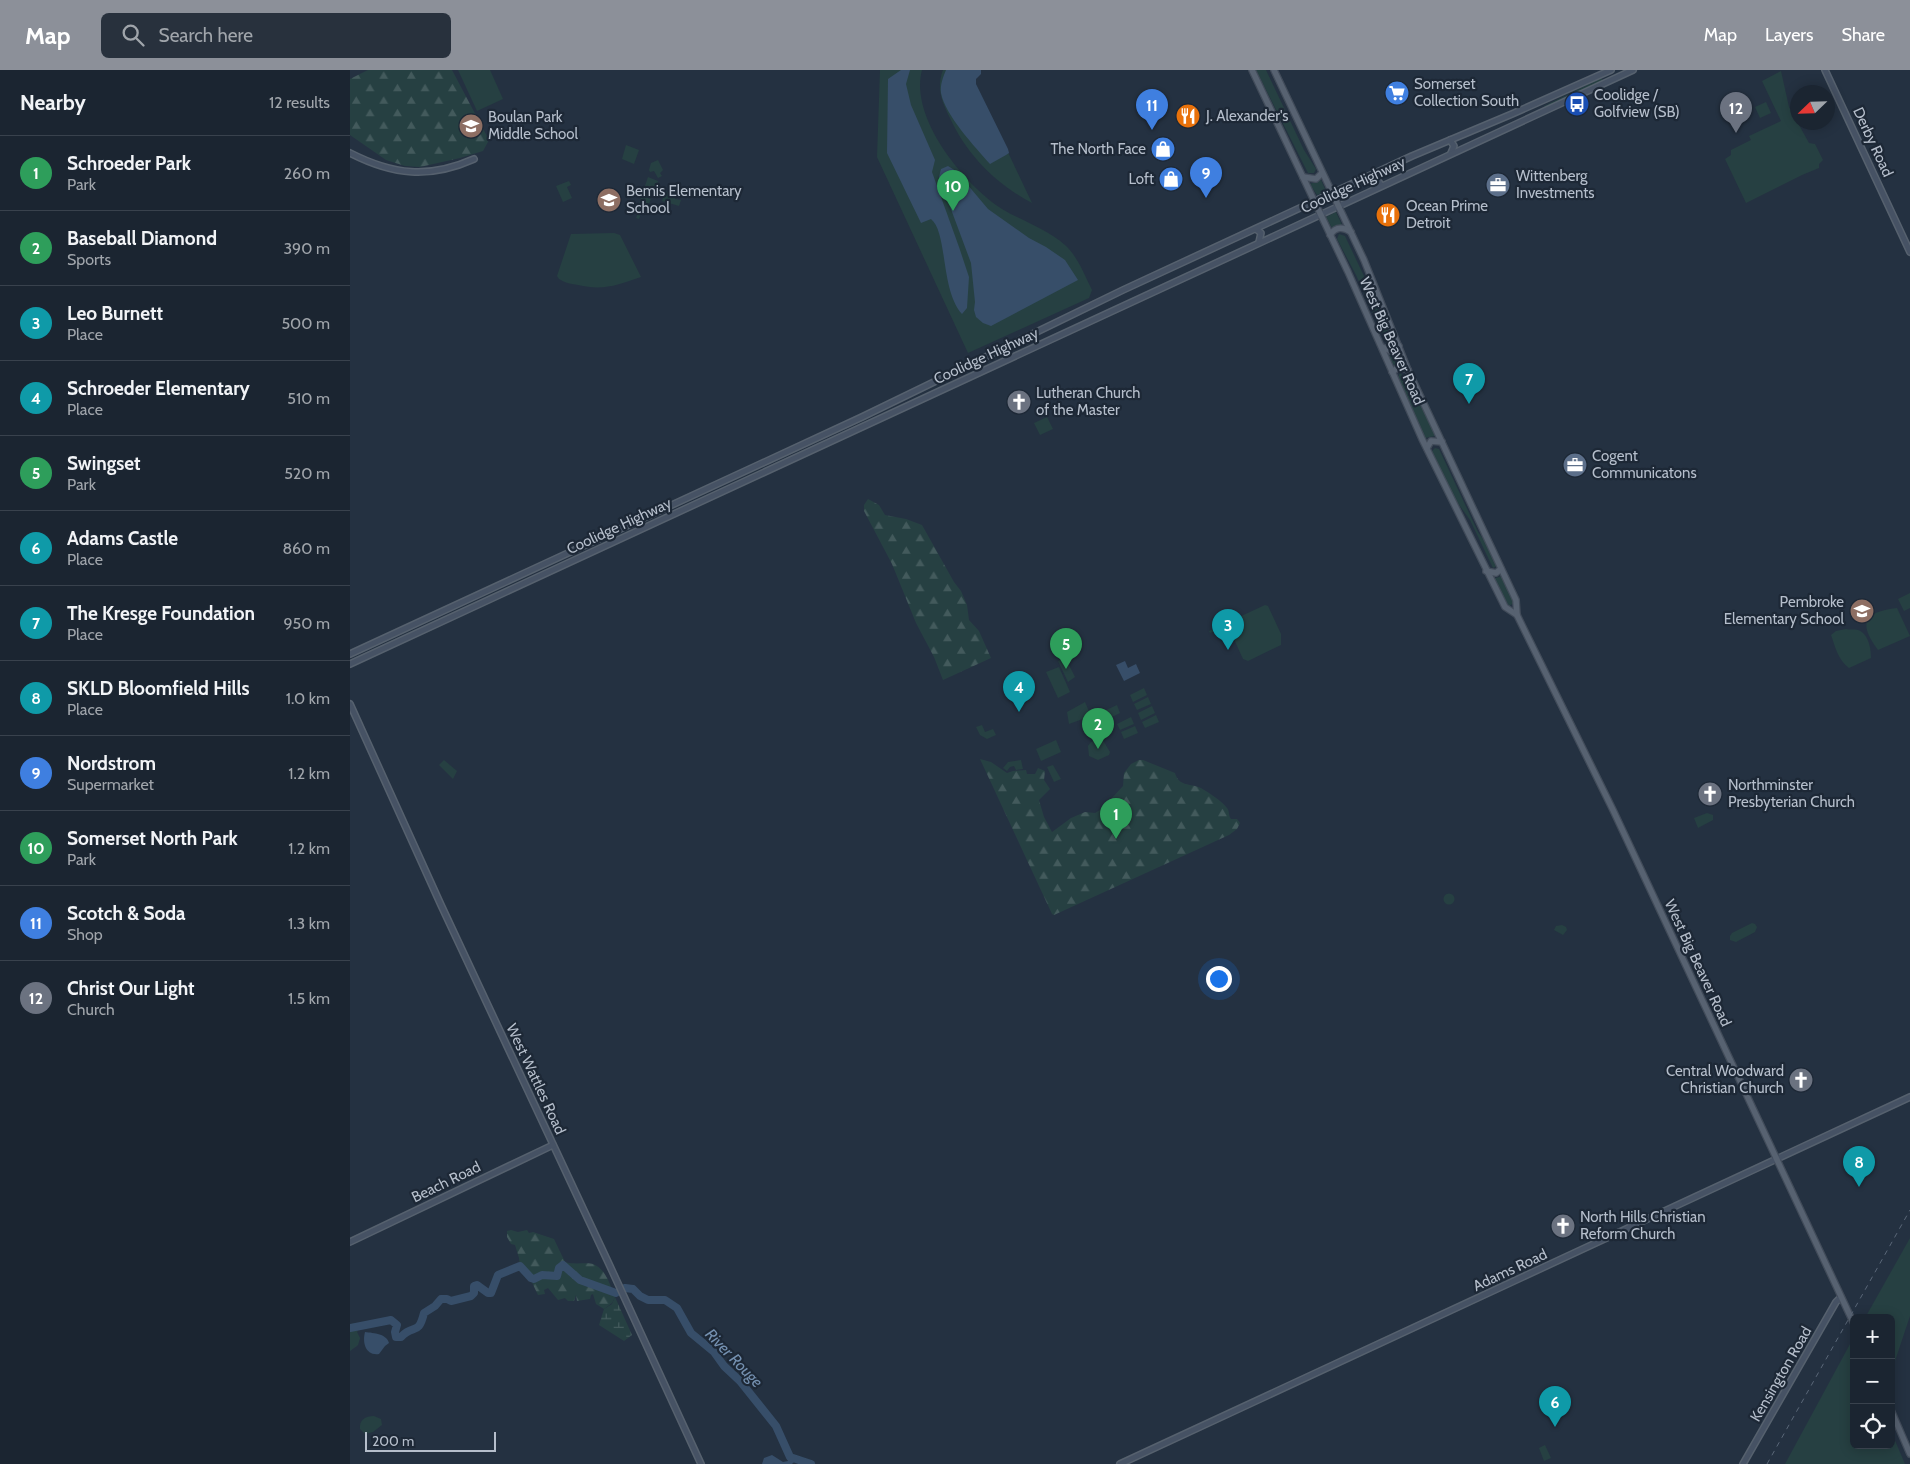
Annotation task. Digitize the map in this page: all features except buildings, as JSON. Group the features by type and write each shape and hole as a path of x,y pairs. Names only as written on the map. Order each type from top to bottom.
{"main road":[{"name":"West Big Beaver Road","path":"1252,70 1427,448 1486,570 1505,607 1517,614"},
{"name":"West Big Beaver Road","path":"1274,70 1351,232 1400,346 1408,370 1516,600 1517,614 1570,720 1850,1316"},
{"name":"Coolidge Highway","path":"350,664 1180,278 1633,70"},
{"name":"Derby Road","path":"1825,70 1910,252"},
{"path":"1608,81 1605,75 1610,71"},
{"name":"Coolidge Highway","path":"350,654 862,417 969,365 1181,269 1208,251 1450,140 1610,71"},
{"path":"1450,140 1454,146 1451,154"},
{"path":"350,153 382,167 415,172 440,170 474,159"},
{"path":"1303,177 1316,179 1322,173"},
{"path":"1377,173 1376,178 1380,186"},
{"path":"1330,235 1334,230 1340,228 1351,232"},
{"path":"1256,229 1262,236 1259,242"},
{"path":"1208,251 1206,260 1209,265"},
{"path":"1180,278 1181,269"},
{"path":"1380,346 1391,350 1400,346"},
{"path":"969,365 966,371 970,377"},
{"path":"1392,372 1399,367 1408,370"},
{"path":"945,377 948,383 946,388"},
{"path":"862,417 861,421 864,426"},
{"path":"1427,448 1431,441 1442,442"},
{"path":"1486,570 1496,573 1501,569"},
{"name":"West Wattles Road","path":"350,704 701,1464"},
{"name":"Adams Road","path":"1120,1464 1910,1097"},
{"name":"Beach Road","path":"350,1242 553,1145"},
{"name":"Kensington Road","path":"1744,1464 1836,1302 1841,1297"},
{"path":"1895,1419 1910,1454"}],"green space":[{"path":"368,70 452,70 489,140 483,151 420,167 405,166 386,160 350,135 350,79"},
{"path":"458,70 490,70 503,99 477,111"},
{"path":"880,70 922,70 920,89 924,108 943,148 957,167 987,198 1002,209 1058,239 1070,250 1092,290 1089,298 968,353 877,157"},
{"path":"943,70 969,70 1032,203 995,178 965,144 942,101 940,83"},
{"path":"1256,70 1266,70 1304,150 1316,169 1314,173 1308,173"},
{"path":"1781,71 1790,109 1790,130 1802,130 1809,143 1815,144 1823,160 1819,164 1819,168 1746,203 1725,159 1731,155 1731,150 1751,140 1749,136 1781,121 1762,81"},
{"path":"1602,78 1602,82 1545,108 1544,106"},
{"path":"1766,102 1771,113 1760,118 1755,107"},
{"path":"626,145 639,150 634,164 622,159"},
{"path":"658,160 663,170 660,173 662,176 658,178 654,171 650,172 649,170 651,163"},
{"path":"648,177 658,181 655,193 644,189"},
{"path":"1321,180 1326,191 1317,195 1310,184"},
{"path":"569,181 571,185 567,187 572,198 563,202 556,186"},
{"path":"665,191 676,194 675,199 681,200 679,206 662,201"},
{"path":"642,195 651,199 644,215 641,214 639,219 636,218 638,213 636,212"},
{"path":"1336,212 1342,225 1332,228 1326,217"},
{"path":"614,233 620,235 641,277 618,285 603,287 587,287 571,284 559,279 557,276 571,234"},
{"path":"1339,234 1345,236 1393,340 1390,345 1386,343 1356,275 1337,239"},
{"path":"1397,353 1402,363 1394,366 1389,356"},
{"path":"1400,373 1413,391 1435,436 1425,438 1398,377"},
{"path":"1047,417 1053,429 1040,435 1034,423"},
{"path":"1435,448 1439,449 1478,532 1486,543 1497,566 1493,568 1470,520 1452,495 1432,451"},
{"path":"868,499 879,505 885,515 906,519 922,525 961,591 967,605 969,620 979,631 991,658 943,680 934,657 916,623 892,564 864,511 864,505"},
{"path":"1502,576 1514,603 1509,606 1493,579"},
{"path":"1910,593 1910,608 1904,611 1898,599"},
{"path":"1265,605 1268,606 1281,634 1281,645 1248,661 1243,659 1228,626 1210,633 1209,631"},
{"path":"1897,608 1910,636 1878,650 1868,632 1866,625 1868,620 1878,612"},
{"path":"1846,629 1858,630 1865,635 1869,642 1871,654 1871,658 1849,668 1840,657 1831,635 1836,631"},
{"path":"1065,657 1075,677 1068,682 1058,661"},
{"path":"1059,667 1070,692 1058,698 1046,672"},
{"path":"1144,688 1147,695 1133,702 1130,695"},
{"path":"1148,697 1151,704 1137,710 1134,704"},
{"path":"1085,702 1091,716 1069,724 1067,712"},
{"path":"1117,705 1120,713 1108,719 1104,711"},
{"path":"1152,706 1155,713 1141,720 1138,713"},
{"path":"1156,715 1159,722 1145,728 1142,722"},
{"path":"1131,717 1134,724 1120,730 1117,724"},
{"path":"982,725 985,732 993,729 996,735 987,739 980,735 976,727"},
{"path":"1135,726 1138,733 1124,739 1121,732"},
{"path":"1056,740 1061,752 1041,761 1036,749"},
{"path":"1100,740 1104,742 1110,752 1109,755 1098,760 1089,756 1088,746 1091,742"},
{"path":"980,759 991,762 1007,773 1026,770 1027,774 1035,774 1038,768 1045,771 1044,780 1050,789 1039,800 1044,817 1052,832 1071,818 1085,812 1095,813 1100,810 1104,803 1112,798 1123,786 1124,773 1131,764 1139,760 1175,773 1182,783 1201,788 1228,809 1231,819 1237,819 1240,823 1237,829 1229,835 1054,915"},
{"path":"444,760 457,771 453,779 439,765"},
{"path":"1021,760 1023,769 1016,770 1014,766 1010,767 1007,771 1003,768 1008,762"},
{"path":"1053,765 1061,779 1054,782 1047,767"},
{"path":"1707,813 1713,815 1713,820 1698,828 1694,818"},
{"path":"1447,894 1451,894 1454,899 1453,903 1447,904 1444,901 1444,897"},
{"path":"1752,923 1757,927 1755,932 1736,942 1730,940 1732,933"},
{"path":"1562,925 1567,930 1563,935 1554,930 1556,926"},
{"path":"527,1230 529,1233 533,1232 554,1239 565,1262 591,1263 597,1266 604,1273 611,1287 615,1297 612,1303 604,1309 596,1304 593,1294 590,1299 577,1301 576,1295 574,1301 568,1301 565,1298 558,1300 548,1288 544,1290 545,1294 538,1295 529,1277 520,1268 515,1245 511,1244 507,1237 507,1231 518,1232"},
{"path":"1910,1238 1910,1316 1895,1361 1895,1314 1867,1314"},
{"path":"615,1297 632,1335 624,1341 599,1325 604,1309 612,1304"},
{"path":"363,1323 357,1332 360,1338 358,1345 350,1351 350,1324"},
{"path":"1850,1344 1850,1449 1895,1449 1895,1440 1905,1464 1785,1464"},
{"path":"374,1416 381,1419 382,1425 373,1432 365,1434 360,1429 362,1421 365,1418"},
{"path":"1545,1445 1551,1458 1544,1461 1539,1448"}],"water":[{"path":"901,70 910,70 906,84 911,105 935,160 932,172 969,277 967,308 962,314 950,291 940,236 936,226 931,219 921,223 887,153 888,79"},
{"path":"946,70 981,70 981,74 976,79 976,84 1009,153 990,164 954,121 941,93 941,84"},
{"path":"948,166 956,171 988,209 1029,238 1065,260 1078,280 991,326 983,323 976,317 971,263 939,177 941,169"},
{"path":"1125,661 1128,668 1136,664 1140,673 1124,681 1116,665"},
{"path":"365,1332 383,1336 389,1343 379,1354 371,1353 366,1348"},
{"path":"772,1455 783,1462 788,1461 787,1457 790,1457 794,1462 792,1464 762,1464 764,1458"}],"waterway":[{"name":"River Rouge","path":"350,1328 391,1320 397,1325 396,1337 401,1337 418,1327 424,1313 435,1306 441,1299 451,1301 471,1296 474,1293 474,1286 477,1285 491,1293 498,1275 520,1266 534,1279 542,1275 557,1276 559,1268 563,1265 580,1280 616,1293"},
{"name":"River Rouge","path":"625,1288 633,1289 640,1296 648,1300 665,1300 677,1308 691,1333 714,1352 776,1426 790,1457 811,1464"}],"railway":[{"path":"1767,1464 1910,1210"}],"place":[{"name":"Somerset Collection South","path":"1397,93"},
{"name":"Coolidge / Golfview (SB)","path":"1577,104"},
{"name":"J. Alexander's","path":"1188,116"},
{"name":"Boulan Park Middle School","path":"471,126"},
{"name":"Scotch & Soda","path":"1152,130"},
{"name":"Christ Our Light","path":"1736,133"},
{"name":"The North Face","path":"1163,149"},
{"name":"Loft","path":"1171,179"},
{"name":"Wittenberg Investments","path":"1498,185"},
{"name":"Nordstrom","path":"1206,198"},
{"name":"Bemis Elementary School","path":"609,200"},
{"name":"Somerset North Park","path":"953,211"},
{"name":"Ocean Prime Detroit","path":"1388,215"},
{"name":"Lutheran Church of the Master","path":"1019,402"},
{"name":"The Kresge Foundation","path":"1469,404"},
{"name":"Cogent Communicatons","path":"1575,465"},
{"name":"Pembroke Elementary School","path":"1862,611"},
{"name":"Leo Burnett","path":"1228,650"},
{"name":"Swingset","path":"1066,669"},
{"name":"Schroeder Elementary","path":"1019,712"},
{"name":"Baseball Diamond","path":"1098,749"},
{"name":"Northminster Presbyterian Church","path":"1710,794"},
{"name":"Schroeder Park","path":"1116,839"},
{"name":"Central Woodward Christian Church","path":"1801,1080"},
{"name":"SKLD Bloomfield Hills","path":"1859,1187"},
{"name":"North Hills Christian Reform Church","path":"1563,1226"},
{"name":"Adams Castle","path":"1555,1427"}]}
